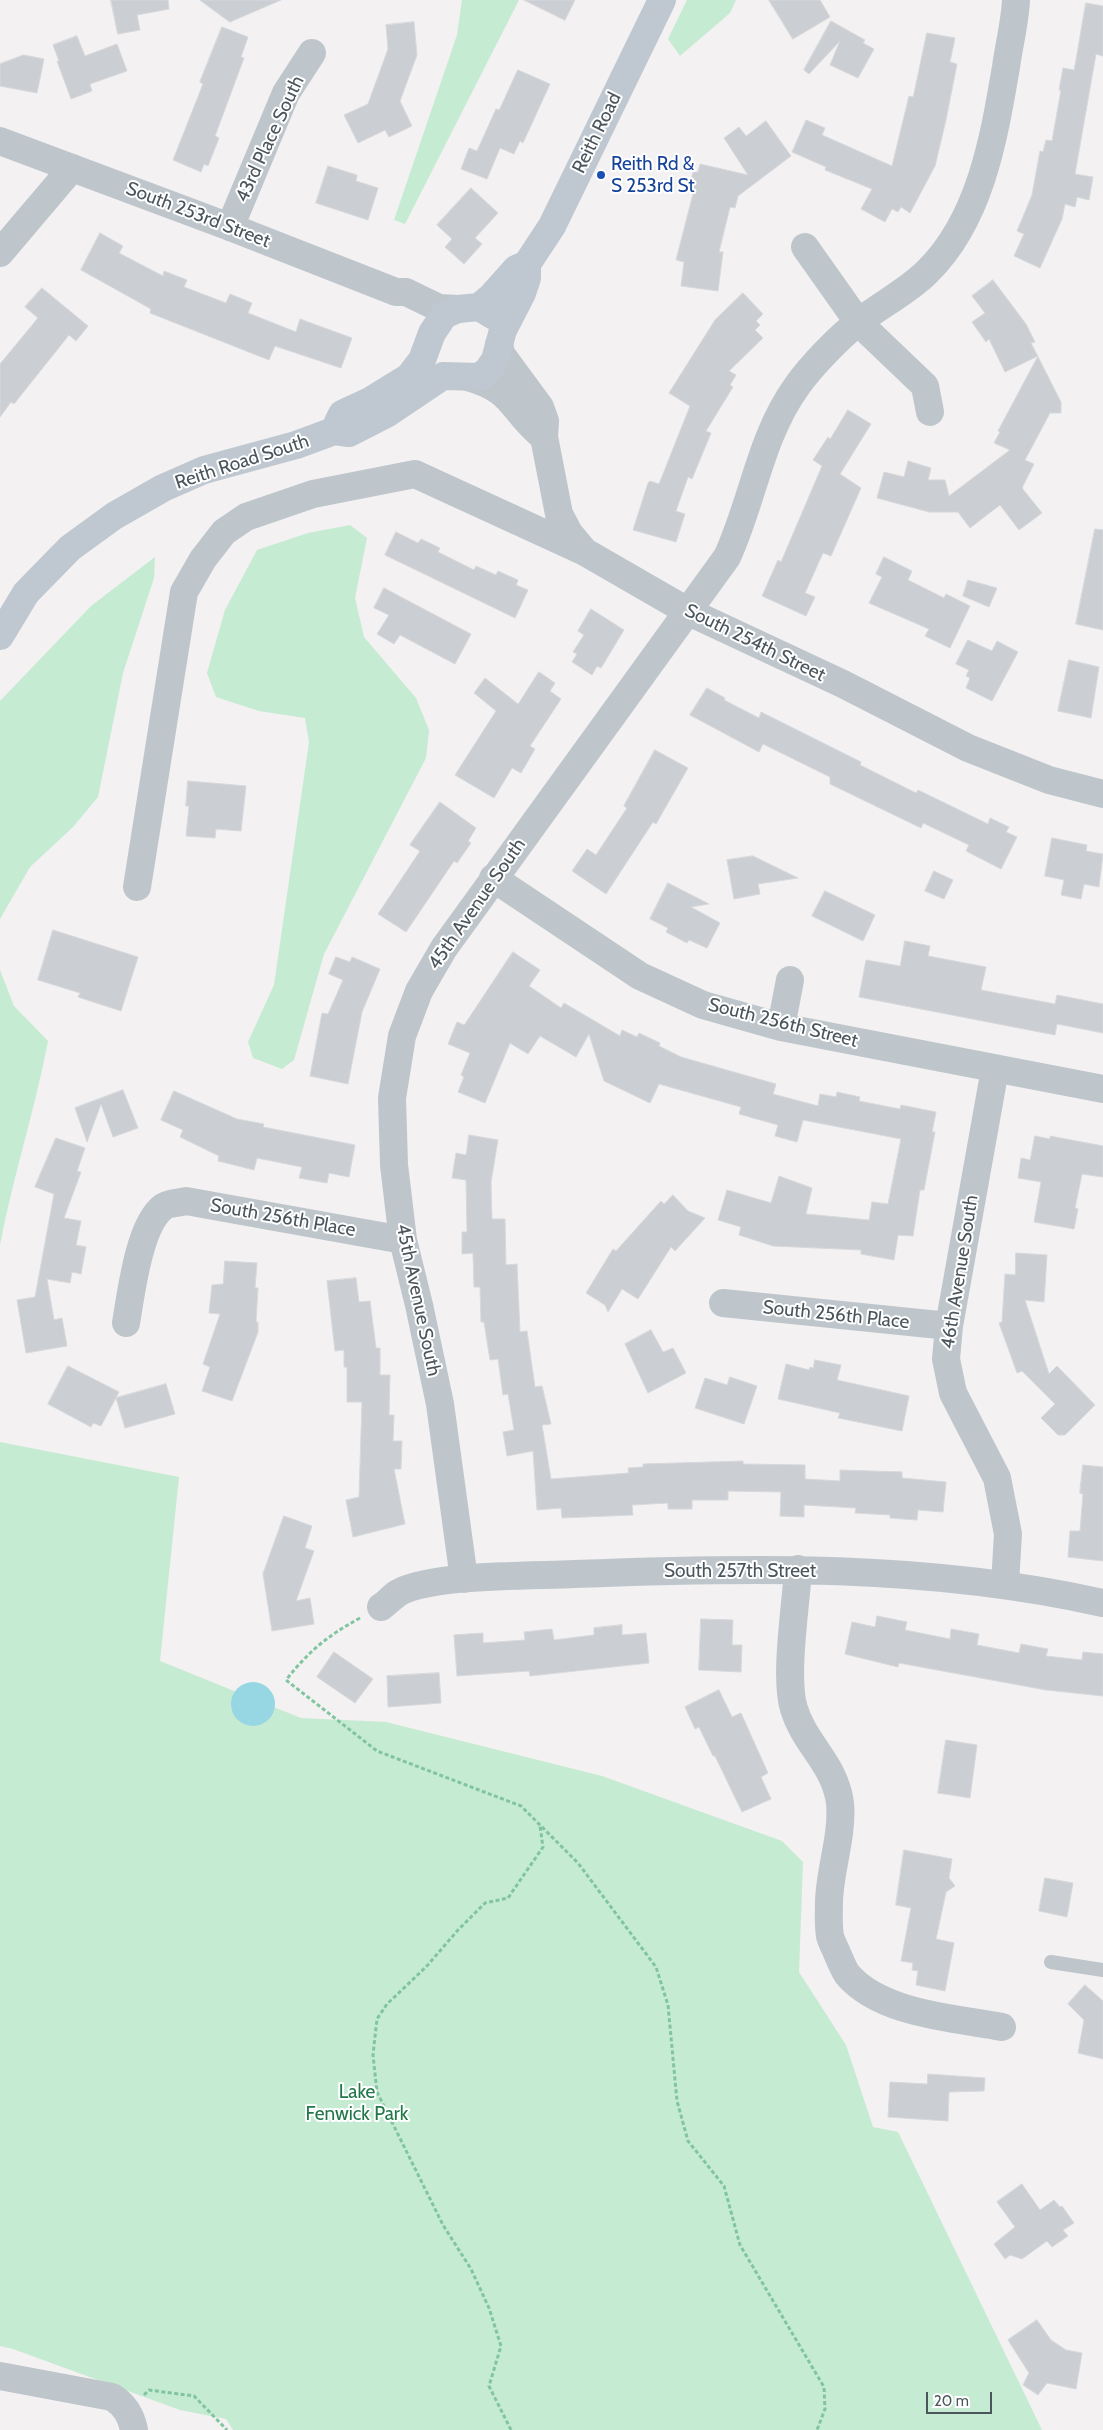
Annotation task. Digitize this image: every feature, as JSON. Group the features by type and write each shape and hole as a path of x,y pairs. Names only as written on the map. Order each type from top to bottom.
{"main road":[{"name":"Reith Road","path":"468,308 491,297 516,269 527,264 552,226 662,0"},
{"name":"Reith Road","path":"499,344 522,293 527,278 527,264"},
{"name":"Reith Road South","path":"334,430 342,414 370,401 409,377 422,360 432,333 444,315 468,308"},
{"path":"468,308 487,310 498,321 499,344"},
{"path":"429,342 431,362 442,371 460,376"},
{"name":"Reith Road South","path":"0,636 26,593 70,548 114,516 164,488 204,470 296,445 334,430 349,433 388,413 430,382 443,376 480,377 495,360 499,344"}],"street":[{"name":"45th Avenue South","path":"464,1579 440,1404 420,1305 403,1240 394,1165 392,1098 402,1036 419,991 444,948 493,878 689,612 727,556 740,528 758,465 770,435 797,386 858,322 927,272 960,230 978,189 994,138 1016,0"},
{"name":"43rd Place South","path":"230,227 286,92 312,52"},
{"name":"South 253rd Street","path":"0,141 230,227 396,292 406,292 439,308 468,308"},
{"path":"0,253 72,168"},
{"path":"805,247 858,322 925,386 930,412"},
{"path":"396,292 400,300 425,326 429,342"},
{"path":"499,344 500,354 540,407 545,421 544,437 559,514 569,533 585,552"},
{"path":"460,376 487,382 505,393 544,437"},
{"name":"South 254th Street","path":"136,887 184,592 203,559 224,532 246,517 313,494 415,474 585,552 689,612 843,684 968,748 1049,780 1103,794"},
{"name":"South 256th Street","path":"493,878 640,976 703,1005 781,1027 1103,1089"},
{"path":"781,1027 790,980"},
{"name":"46th Avenue South","path":"995,1069 949,1326 946,1359 953,1393 997,1478 1008,1534 1005,1584"},
{"name":"South 256th Place","path":"126,1323 140,1249 150,1224 164,1207 186,1201 403,1240"},
{"name":"South 256th Place","path":"723,1303 949,1326"},
{"path":"798,1569 790,1675 791,1698 797,1718 835,1779 840,1804 829,1900 830,1936 847,1973 882,1999 901,2007 1002,2027"},
{"name":"South 257th Street","path":"381,1607 399,1592 416,1586 464,1579 674,1570 798,1569 920,1575 1005,1584 1103,1603"},
{"path":"0,2376 122,2411"}],"lane":[{"path":"1051,1962 1103,1970"}],"path":[{"path":"381,1607 332,1634 302,1659 286,1680 377,1751 521,1806 578,1863 656,1967 668,2005 677,2101 688,2141 724,2186 740,2245 824,2387 825,2410 817,2430"},
{"path":"511,2430 489,2386 501,2346 489,2308 471,2269 443,2225 377,2092 373,2055 377,2018 387,2004 426,1968 458,1930 485,1903 508,1898 543,1847 540,1826"},
{"path":"122,2411 150,2390 194,2396 227,2430"}],"green space":[{"path":"462,0 519,0 405,224 394,220 457,35"},
{"path":"687,0 736,0 730,13 680,56 668,39"},
{"path":"350,525 367,538 355,598 364,637 416,698 429,730 426,758 324,954 294,1060 282,1069 253,1058 248,1042 274,985 309,742 305,718 259,711 216,697 207,673 225,610 257,550 308,533"},
{"path":"155,557 154,578 123,673 98,797 73,827 30,867 0,919 0,701 91,606"},
{"path":"0,970 14,1006 48,1041 0,1245"},
{"name":"Lake Fenwick Park","path":"0,1442 179,1477 160,1661 301,1718 386,1722 602,1776 782,1841 803,1862 799,1972 846,2045 873,2127 898,2132 1042,2430 233,2430 226,2419 180,2410 13,2349 0,2346"}],"water":[{"path":"253,1682 265,1686 271,1692 275,1704 271,1716 265,1722 253,1726 241,1722 235,1716 231,1704 235,1692 241,1686"}],"building":[{"path":"111,0 168,0 169,9 137,15 140,30 118,34"},
{"path":"200,0 281,0 230,22"},
{"path":"524,0 575,0 565,20"},
{"path":"769,0 820,0 830,17 793,39"},
{"path":"1086,3 1103,6 1103,56 1096,54 1075,174 1093,177 1089,200 1077,197 1075,207 1065,204 1062,219 1040,268 1014,256 1024,234 1017,231 1032,195 1040,151 1043,152 1046,140 1052,141 1063,68 1074,70"},
{"path":"831,21 865,40 863,43 874,49 858,78 830,65 840,41 809,74 804,70"},
{"path":"414,22 417,55 400,101 412,126 389,137 385,130 358,143 344,115 368,104 388,49 386,25"},
{"path":"222,27 248,37 241,57 244,58 215,136 219,138 208,166 204,164 201,172 173,160 203,84 200,82"},
{"path":"927,33 955,38 950,62 957,64 946,120 935,166 910,213 901,207 898,212 892,209 885,222 861,209 872,189 825,170 826,167 792,152 806,120 825,128 822,135 892,166 909,96 913,97"},
{"path":"77,36 85,56 117,44 127,71 90,84 92,91 71,99 53,45"},
{"path":"24,55 44,59 37,93 0,86 0,64"},
{"path":"518,70 550,84 523,143 520,141 514,154 500,148 487,179 461,169 469,148 477,151 496,109 499,110"},
{"path":"766,121 791,156 738,196 735,208 730,207 719,252 723,252 718,291 681,286 684,262 676,260 694,190 689,189 693,172 698,172 700,164 748,175 724,138 739,127 746,136"},
{"path":"328,166 357,175 356,181 378,188 368,220 316,203"},
{"path":"471,188 498,213 475,238 482,244 464,264 445,247 452,239 437,225"},
{"path":"100,233 123,246 119,253 163,276 164,271 187,280 184,287 226,303 230,294 252,303 248,313 296,332 300,319 352,338 341,368 275,346 269,360 150,313 151,309 81,270"},
{"path":"993,280 1026,324 1035,342 1031,343 1038,356 1005,372 989,339 986,342 972,322 985,313 972,296"},
{"path":"42,288 88,326 76,341 69,335 14,404 11,402 0,417 0,364 38,318 25,307"},
{"path":"743,293 763,314 756,321 760,325 755,330 763,338 729,371 736,375 730,385 733,387 706,431 711,433 692,479 688,477 676,511 685,514 676,542 633,530 648,483 650,481 659,484 690,406 669,393 715,320"},
{"path":"1038,356 1061,402 1061,413 1050,413 1025,460 1034,464 1022,488 1042,513 1019,530 1000,505 970,528 958,512 929,512 877,498 884,472 904,477 908,461 931,468 928,480 945,480 949,496 1010,450 994,443 1000,432 998,431"},
{"path":"848,410 871,424 840,474 861,488 831,556 823,553 805,593 815,597 806,616 762,596 778,560 781,562 822,466 813,460 828,437 830,439"},
{"path":"1095,529 1103,530 1103,630 1076,624"},
{"path":"396,532 418,543 421,539 440,548 438,552 474,570 476,566 496,575 498,571 518,580 516,585 528,590 515,618 385,555"},
{"path":"884,557 912,571 908,580 944,598 946,594 970,606 950,648 925,636 929,629 869,603 882,577 876,574"},
{"path":"968,580 997,588 989,607 963,596"},
{"path":"384,588 471,634 455,664 400,635 394,644 377,634 389,615 374,608"},
{"path":"591,609 624,630 601,668 597,666 592,675 572,662 577,654 573,652 584,635 578,631"},
{"path":"968,640 992,651 997,641 1018,652 992,701 966,688 970,678 966,676 969,670 956,664"},
{"path":"1069,660 1099,667 1091,718 1058,711"},
{"path":"539,672 555,683 550,691 561,699 530,746 535,749 521,773 512,768 494,798 455,775 496,711 474,693 485,678 518,704"},
{"path":"707,688 725,698 724,700 759,718 761,712 861,762 860,765 916,793 918,790 988,824 990,818 1009,827 1006,832 1017,837 1001,869 966,851 969,845 923,823 921,828 830,784 830,777 763,744 759,752 690,715"},
{"path":"655,750 688,768 656,824 653,822 606,894 572,871 587,849 596,855 627,808 624,806"},
{"path":"188,781 246,786 241,831 216,829 215,838 186,836 189,806 186,806"},
{"path":"440,802 476,828 468,841 471,843 457,863 454,861 406,932 378,914 420,851 410,845"},
{"path":"1052,838 1087,845 1086,851 1103,854 1099,887 1084,884 1081,899 1061,895 1064,880 1045,876"},
{"path":"753,856 798,878 758,884 760,894 734,899 727,860"},
{"path":"934,871 953,880 944,899 925,891"},
{"path":"668,883 709,904 691,907 720,923 707,948 689,940 687,943 666,932 668,928 650,919"},
{"path":"825,891 875,915 863,941 812,916"},
{"path":"53,930 138,957 121,1011 78,997 80,993 38,980"},
{"path":"905,941 930,946 928,956 986,967 981,990 1055,1004 1057,995 1103,1004 1103,1033 1057,1024 1055,1035 859,997 866,960 900,966"},
{"path":"513,952 540,970 529,986 561,1008 564,1003 620,1036 622,1030 637,1037 639,1033 660,1043 659,1046 681,1057 776,1084 773,1094 818,1106 820,1094 836,1097 837,1092 860,1097 859,1101 900,1109 901,1105 936,1112 932,1132 935,1132 924,1190 920,1190 913,1236 898,1235 894,1260 861,1254 861,1250 773,1246 739,1235 741,1227 718,1220 727,1190 771,1203 779,1176 812,1188 806,1214 869,1220 872,1202 888,1204 901,1139 803,1120 797,1142 775,1136 778,1125 739,1114 741,1107 659,1084 650,1103 604,1081 589,1034 576,1057 540,1036 528,1054 510,1043 485,1103 458,1092 464,1077 461,1075 470,1053 448,1044 457,1022 464,1025"},
{"path":"336,957 350,962 352,957 380,969 362,1012 348,1084 310,1076 322,1013 328,1014 343,980 329,974"},
{"path":"123,1090 138,1128 113,1137 101,1104 87,1142 75,1108"},
{"path":"174,1091 237,1119 264,1124 263,1127 355,1145 349,1177 329,1173 327,1183 299,1178 302,1167 257,1158 254,1170 218,1161 219,1156 180,1137 183,1130 161,1120"},
{"path":"469,1135 498,1140 491,1182 492,1219 505,1219 506,1265 517,1264 520,1332 527,1331 535,1387 542,1386 551,1424 542,1425 551,1479 629,1473 628,1468 643,1467 643,1464 743,1461 743,1464 805,1465 805,1479 840,1481 840,1470 902,1472 902,1478 946,1482 943,1512 918,1510 917,1520 890,1518 890,1515 855,1513 856,1508 804,1505 804,1517 780,1516 781,1492 728,1491 728,1500 692,1500 692,1509 668,1509 668,1503 632,1505 633,1515 562,1518 561,1508 537,1510 533,1451 507,1456 503,1432 514,1430 508,1394 503,1395 498,1359 490,1360 484,1322 481,1322 480,1287 474,1287 473,1253 462,1254 462,1232 467,1232 466,1180 452,1178 456,1153 466,1155"},
{"path":"1035,1136 1050,1139 1050,1136 1103,1146 1103,1177 1082,1174 1075,1208 1078,1209 1074,1229 1034,1222 1041,1182 1018,1178 1021,1158 1030,1160"},
{"path":"56,1138 85,1148 77,1171 81,1172 64,1218 81,1221 76,1245 86,1247 81,1274 72,1272 70,1283 47,1279 54,1320 62,1318 67,1346 26,1353 17,1300 35,1297 54,1194 35,1187"},
{"path":"673,1195 688,1211 705,1218 675,1251 671,1247 638,1299 622,1289 608,1312 605,1305 586,1293 613,1249 616,1251 661,1201 664,1204"},
{"path":"1016,1253 1047,1255 1044,1302 1025,1300 1049,1374 1057,1366 1095,1405 1065,1435 1058,1435 1041,1418 1055,1404 1022,1371 1017,1373 999,1323 1002,1322 1005,1274 1015,1275"},
{"path":"225,1261 257,1263 255,1288 258,1288 256,1322 258,1322 258,1332 232,1401 202,1391 210,1367 203,1364 220,1314 209,1313 212,1285 223,1284"},
{"path":"356,1278 359,1302 370,1301 376,1348 380,1348 380,1375 390,1375 389,1415 394,1415 393,1441 402,1441 401,1469 394,1469 405,1524 353,1537 346,1500 359,1497 362,1402 347,1402 347,1367 344,1367 344,1350 335,1351 327,1281"},
{"path":"651,1330 663,1352 673,1348 686,1373 648,1393 625,1344"},
{"path":"815,1360 841,1365 837,1380 909,1396 902,1431 838,1418 840,1413 778,1399 786,1364 809,1370 810,1367 813,1368"},
{"path":"68,1366 119,1392 101,1426 93,1423 91,1427 48,1404"},
{"path":"730,1377 757,1386 744,1424 695,1408 705,1378 727,1385"},
{"path":"166,1384 175,1414 125,1428 116,1398"},
{"path":"1083,1465 1103,1467 1103,1561 1068,1557 1070,1531 1080,1531 1083,1494 1080,1493"},
{"path":"284,1516 312,1526 305,1548 314,1551 296,1601 310,1598 314,1624 272,1631 263,1574"},
{"path":"877,1616 907,1622 905,1630 950,1639 951,1629 979,1634 977,1645 1019,1653 1021,1644 1048,1649 1046,1656 1082,1660 1083,1652 1103,1654 1103,1696 1046,1690 899,1663 898,1667 845,1654 852,1622 875,1627"},
{"path":"701,1619 733,1620 732,1645 742,1645 741,1672 699,1670"},
{"path":"622,1625 622,1635 646,1633 649,1663 530,1676 529,1671 457,1676 454,1635 483,1633 483,1643 525,1640 524,1632 552,1629 554,1640 594,1635 594,1628"},
{"path":"334,1652 373,1679 355,1703 317,1677"},
{"path":"439,1673 441,1703 388,1707 387,1676"},
{"path":"719,1690 732,1717 741,1713 768,1773 761,1777 771,1799 742,1812 715,1756 713,1756 699,1727 695,1729 685,1707"},
{"path":"946,1740 977,1745 970,1798 938,1793"},
{"path":"904,1850 952,1859 949,1878 955,1886 946,1892 936,1939 954,1943 945,1991 916,1985 918,1971 912,1970 913,1963 901,1961 911,1908 896,1905"},
{"path":"1045,1878 1073,1883 1067,1917 1039,1911"},
{"path":"1085,1985 1103,2001 1103,2059 1078,2053 1084,2020 1068,2004"},
{"path":"928,2074 985,2078 984,2091 949,2092 948,2121 888,2117 890,2082 927,2084"},
{"path":"1022,2184 1040,2210 1054,2200 1060,2207 1062,2206 1074,2223 1063,2230 1068,2236 1052,2247 1047,2241 1022,2259 1010,2255 1005,2259 994,2244 1015,2227 997,2202"},
{"path":"1037,2320 1051,2340 1066,2350 1082,2353 1076,2389 1047,2383 1038,2395 1023,2385 1029,2373 1008,2340"}],"place":[{"name":"Reith Rd & S 253rd St","path":"601,175"}]}
